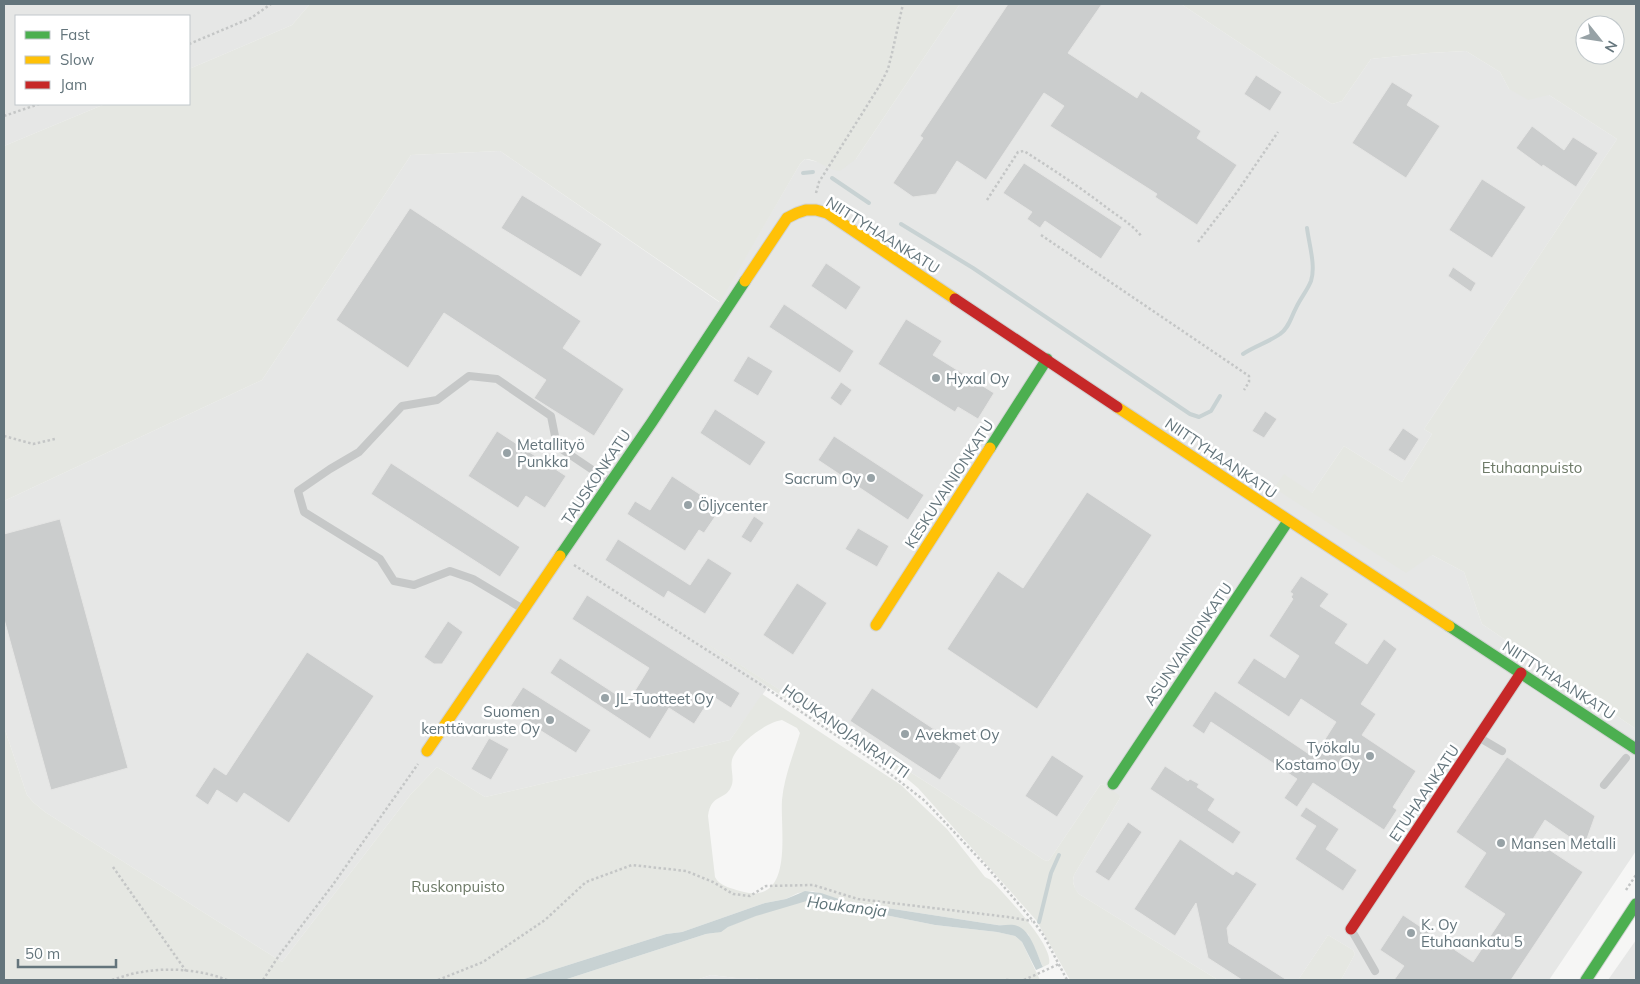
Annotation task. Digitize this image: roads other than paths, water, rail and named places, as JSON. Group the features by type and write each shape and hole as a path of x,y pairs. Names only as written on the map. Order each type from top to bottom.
{"street":[{"name":"NIITTYHAANKATU","path":"787,218 795,212 812,209 827,213 1288,521 1636,749"},
{"name":"TAUSKONKATU","path":"427,751 611,482 787,218"},
{"name":"KESKUVAINIONKATU","path":"876,625 1048,359"},
{"name":"ASUNVAINIONKATU","path":"1113,784 1288,521"},
{"name":"ETUHAANKATU","path":"1351,930 1521,673"},
{"path":"1586,980 1636,904"}],"lane":[{"path":"524,610 473,579 450,571 414,584 394,581 380,559 304,512 298,491 359,452 402,406 437,400 469,376 497,379 551,416 558,446 611,482"},
{"path":"1478,737 1502,751"},
{"path":"1604,785 1626,758"},
{"path":"1351,930 1375,971"}],"water":[{"name":"Houkanoja","path":"805,891 821,893 848,902 997,925 1014,925 1020,927 1029,936 1043,967 1036,970 1022,942 1015,936 997,932 935,925 810,900 756,916 728,927 721,932 706,934 564,980 521,980 666,934 682,932 765,903 786,899"}],"waterway":[{"path":"803,173 813,172"},
{"path":"832,178 869,203"},
{"path":"901,224 973,268 1190,414 1199,417 1211,411 1220,396"},
{"path":"1243,354 1283,332 1309,285 1313,269 1307,228"},
{"path":"1039,922 1051,873 1059,855"}],"place":[{"name":"Hyxal Oy","path":"936,378"},
{"name":"Metallityö Punkka","path":"507,453"},
{"name":"Sacrum Oy","path":"871,478"},
{"name":"Öljycenter","path":"688,505"},
{"name":"JL-Tuotteet Oy","path":"605,698"},
{"name":"Suomen kenttävaruste Oy","path":"550,720"},
{"name":"Avekmet Oy","path":"905,734"},
{"name":"Työkalu Kostamo Oy","path":"1370,756"},
{"name":"Mansen Metalli","path":"1501,843"},
{"name":"K. Oy Etuhaankatu 5","path":"1411,933"}],"park label":[{"name":"Etuhaanpuisto","path":"1532,467"},
{"name":"Ruskonpuisto","path":"458,886"}]}
